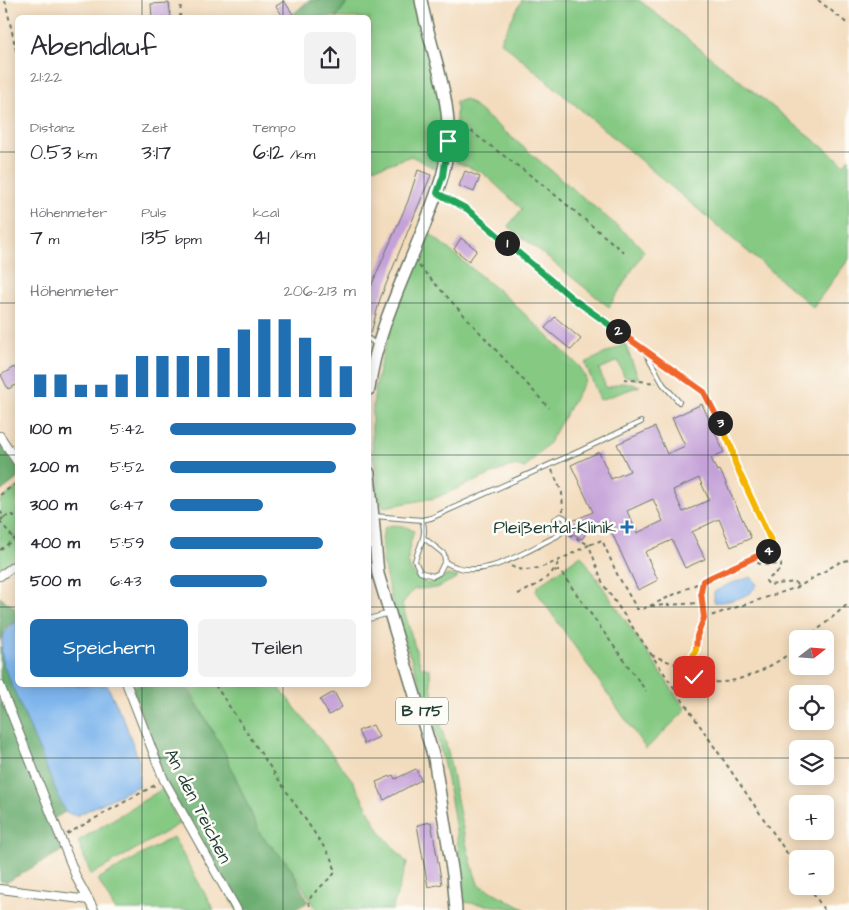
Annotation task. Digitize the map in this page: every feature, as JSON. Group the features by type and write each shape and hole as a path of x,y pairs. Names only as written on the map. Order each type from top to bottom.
{"main road":[{"path":"371,370 374,342 412,257 437,193 446,159 448,125 421,0"},
{"name":"B 175","path":"371,516 378,574 423,715 434,758 454,875 456,910"}],"street":[{"path":"0,436 15,458"},
{"path":"0,576 15,565"},
{"path":"0,686 77,879 94,910"},
{"name":"An den Teichen","path":"127,687 164,780 237,910"},
{"path":"0,889 88,900"}],"lane":[{"path":"437,193 467,209 572,298 604,319 649,354 663,384 679,402"},
{"path":"371,516 422,520 580,451 641,422"},
{"path":"560,532 554,526 556,517 563,517 566,524"},
{"path":"422,520 424,538 416,559 420,572 433,576 440,573 445,562 444,554 424,538"},
{"path":"445,562 455,569 480,570 505,561 557,536 560,532 566,531"},
{"path":"371,618 389,613"}],"path":[{"path":"5,0 15,45"},
{"path":"180,15 181,0"},
{"path":"818,0 849,25"},
{"path":"448,125 461,124 542,184 627,255"},
{"path":"412,257 549,408"},
{"path":"649,354 704,392 732,449 735,463 772,543 770,550 650,606"},
{"path":"624,379 663,384"},
{"path":"549,464 562,493 563,517"},
{"path":"0,495 15,484"},
{"path":"0,511 4,517"},
{"path":"0,550 14,539 0,521 4,517 13,515 15,517"},
{"path":"566,531 589,545 604,584 789,856"},
{"path":"505,561 514,568 529,569 559,560 602,540 632,604 637,609 650,606 701,603"},
{"path":"518,594 533,587 555,570 559,560"},
{"path":"750,560 762,565 781,564 781,569 766,581 769,586 795,582 798,587"},
{"path":"651,655 681,665 687,664 694,656 700,624 704,618 798,587 840,562 849,560"},
{"path":"555,570 560,571 646,691"},
{"path":"703,581 701,603 704,618"},
{"path":"818,630 849,604"},
{"path":"681,665 688,674 701,680 727,681 763,670 789,653"},
{"path":"215,687 334,862 334,874 312,895 308,902 312,910"},
{"path":"60,838 164,780"},
{"path":"815,895 824,910"}],"green space":[{"path":"309,0 349,0 338,15 292,15"},
{"path":"349,0 417,0 442,118 438,170 411,156 383,166 371,168 371,15 338,15"},
{"path":"522,0 639,0 844,164 849,158 849,259 813,307 500,41"},
{"path":"466,99 635,241 644,251 609,307 508,226 522,209 483,173 456,162 456,102"},
{"path":"428,232 512,302 580,367 586,379 549,443 525,468 511,466 435,498 384,507 377,492 372,440 373,409 377,379 394,319"},
{"path":"625,344 639,379 624,376 618,361 599,369 606,388 624,382 640,386 600,400 585,363"},
{"path":"0,443 15,464 15,481 0,492"},
{"path":"15,489 15,559 0,570 0,501"},
{"path":"393,525 404,526 414,531 409,547 408,561 413,573 419,579 428,584 448,575 458,577 437,588 414,589 402,604 421,667 430,669 434,700 448,752 464,835 478,884 526,910 463,902 457,834 439,742 427,702 398,622 384,567 382,544 385,527"},
{"path":"581,555 686,710 646,749 536,591 538,586"},
{"path":"0,597 15,608 15,622 6,627 0,641"},
{"path":"0,646 3,664 65,812 53,819 65,849 7,882 0,881"},
{"path":"132,687 186,687 224,751 260,834 289,865 308,902 294,910 237,910 164,780"},
{"path":"188,687 279,687 353,781 380,832 407,863 392,910 315,910 289,865 260,834 224,751"},
{"path":"162,789 179,824 91,875 78,841"},
{"path":"173,837 214,910 115,910 98,879"}],"water":[{"path":"751,577 757,584 745,596 714,602 714,592 729,584"},
{"path":"15,622 15,687 108,687 124,720 139,761 138,786 76,816 65,812 3,664 2,639 11,625"}],"building":[{"path":"284,1 293,14 282,15 276,6"},
{"path":"169,3 171,15 152,15 151,4"},
{"path":"418,170 431,175 380,299 371,333 371,286 408,201"},
{"path":"465,171 480,177 474,192 459,186"},
{"path":"461,238 477,250 469,261 454,249"},
{"path":"555,317 581,339 571,350 545,328"},
{"path":"14,367 15,386 8,389 1,375"},
{"path":"702,404 724,452 711,458 717,471 720,470 751,538 731,547 719,519 692,532 705,559 685,568 672,540 645,552 658,580 638,590 606,520 589,529 582,539 568,531 570,522 593,512 571,465 599,452 611,479 630,471 617,444 655,427 667,454 685,446 672,418","holes":["699,478 709,500 683,512 673,490","653,499 663,521 637,533 627,511"]},
{"path":"334,692 342,707 329,715 320,700"},
{"path":"373,725 379,737 364,744 358,731"},
{"path":"416,769 421,780 384,800 376,782 393,775 395,779"},
{"path":"431,822 442,884 428,887 417,825"}],"place":[{"name":"Pleißental-Klinik","path":"627,527"}],"route":[{"path":"448,141 443,176 437,193 467,209 572,298 704,392 732,449 735,463 772,543 770,550 703,581 701,603 704,618 700,624 697,636 696,651 691,661 681,665 688,674 694,677"}]}
